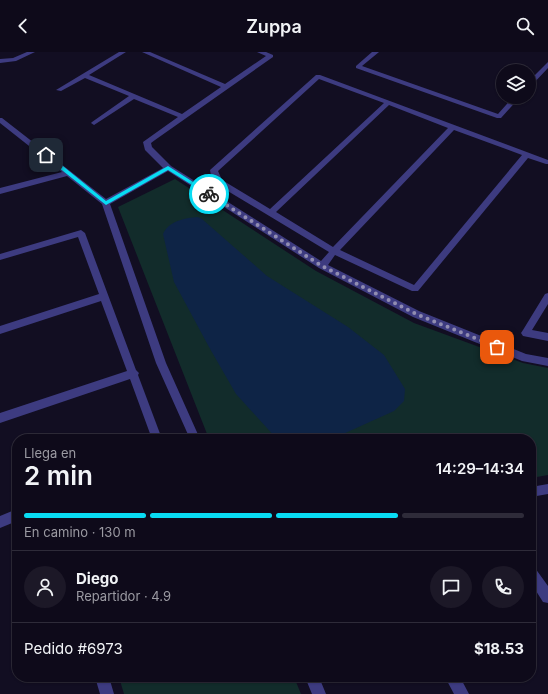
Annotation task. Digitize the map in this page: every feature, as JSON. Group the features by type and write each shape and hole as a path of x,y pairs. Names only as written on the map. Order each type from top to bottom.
{"street":[{"path":"0,61 14,60 32,52"},
{"path":"59,90 123,52"},
{"path":"145,52 226,87"},
{"path":"260,52 271,56 148,142 148,148 168,168 322,266 416,314 525,358 548,362"},
{"path":"376,52 358,67 499,117 511,104"},
{"path":"536,77 548,64"},
{"path":"84,75 183,117"},
{"path":"526,155 415,289 334,251 219,182 215,176 214,170 318,76 546,162"},
{"path":"94,123 134,96"},
{"path":"270,213 388,103"},
{"path":"0,120 2,120 106,203 161,363 193,434"},
{"path":"322,266 334,251 453,127"},
{"path":"106,203 168,168"},
{"path":"0,191 68,173"},
{"path":"0,257 81,233 155,434"},
{"path":"0,330 105,296"},
{"path":"548,296 526,333 548,337"},
{"path":"0,418 134,373"},
{"path":"536,491 548,489"},
{"path":"0,522 12,517"},
{"path":"536,579 548,597"},
{"path":"103,682 107,694"},
{"path":"314,682 319,694"},
{"path":"455,682 462,694"}],"green space":[{"path":"175,179 316,271 414,323 523,363 548,368 548,475 536,477 536,434 207,434 118,207"},
{"path":"120,682 296,682 301,694 124,694"}],"water":[{"path":"198,217 202,219 267,276 348,327 384,355 405,389 404,401 394,411 343,434 272,434 236,394 174,282 163,234 173,223 187,218"}],"way so far":[{"path":"209,194 322,266 416,314 497,347"}],"route":[{"path":"46,155 106,203 168,168 209,194"}]}
